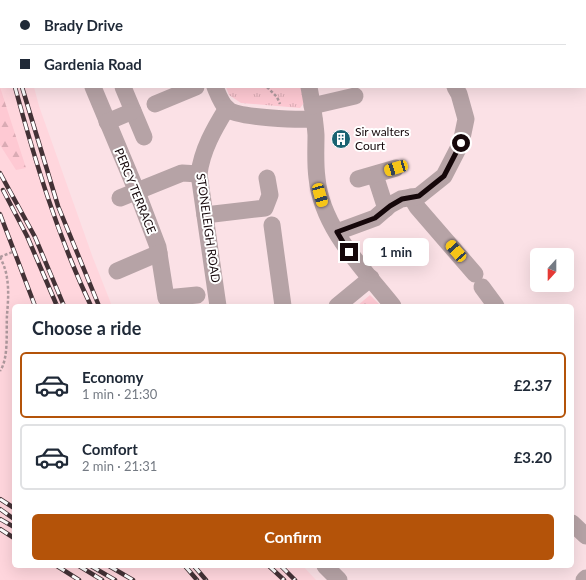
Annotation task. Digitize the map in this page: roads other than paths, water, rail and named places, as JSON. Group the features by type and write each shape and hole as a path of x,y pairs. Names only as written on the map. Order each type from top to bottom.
{"street":[{"name":"PERCY TERRACE","path":"93,88 137,192 158,247 166,298 198,295"},
{"path":"123,88 144,137"},
{"path":"155,104 194,88"},
{"path":"216,88 227,108 237,113 283,119 313,112 355,96"},
{"path":"309,88 316,134 316,178 324,210 344,244 358,261 363,271 371,278 391,304"},
{"path":"337,232 375,218 402,199 419,196 444,176 461,143 466,119 459,94 456,88"},
{"name":"STONELEIGH ROAD","path":"218,304 199,174 200,162 208,141 227,108"},
{"path":"107,122 133,111"},
{"path":"358,180 396,168"},
{"path":"120,198 182,173 199,174"},
{"path":"375,175 386,209"},
{"path":"205,215 265,208 270,196 267,178"},
{"path":"411,197 417,207 479,280 495,304"},
{"path":"272,225 283,304"},
{"path":"117,271 159,253"},
{"path":"339,304 371,278"},
{"path":"574,525 586,536"},
{"path":"327,568 339,580"}],"railway":[{"path":"15,88 48,198 68,253 90,304"},
{"path":"22,88 58,206 98,304"},
{"path":"0,173 35,237 63,304"},
{"path":"3,190 27,236 56,304"},
{"path":"0,214 34,304"},
{"path":"0,499 12,507"},
{"path":"0,509 12,518"},
{"path":"0,519 12,526"},
{"path":"0,529 12,537"},
{"path":"60,568 79,580"},
{"path":"82,568 102,580"},
{"path":"94,568 115,580"},
{"path":"112,568 133,580"},
{"path":"187,568 197,580"},
{"path":"196,568 206,580"},
{"path":"271,568 284,580"},
{"path":"283,568 295,580"}],"place":[{"name":"Sir walters Court","path":"341,139"}]}
